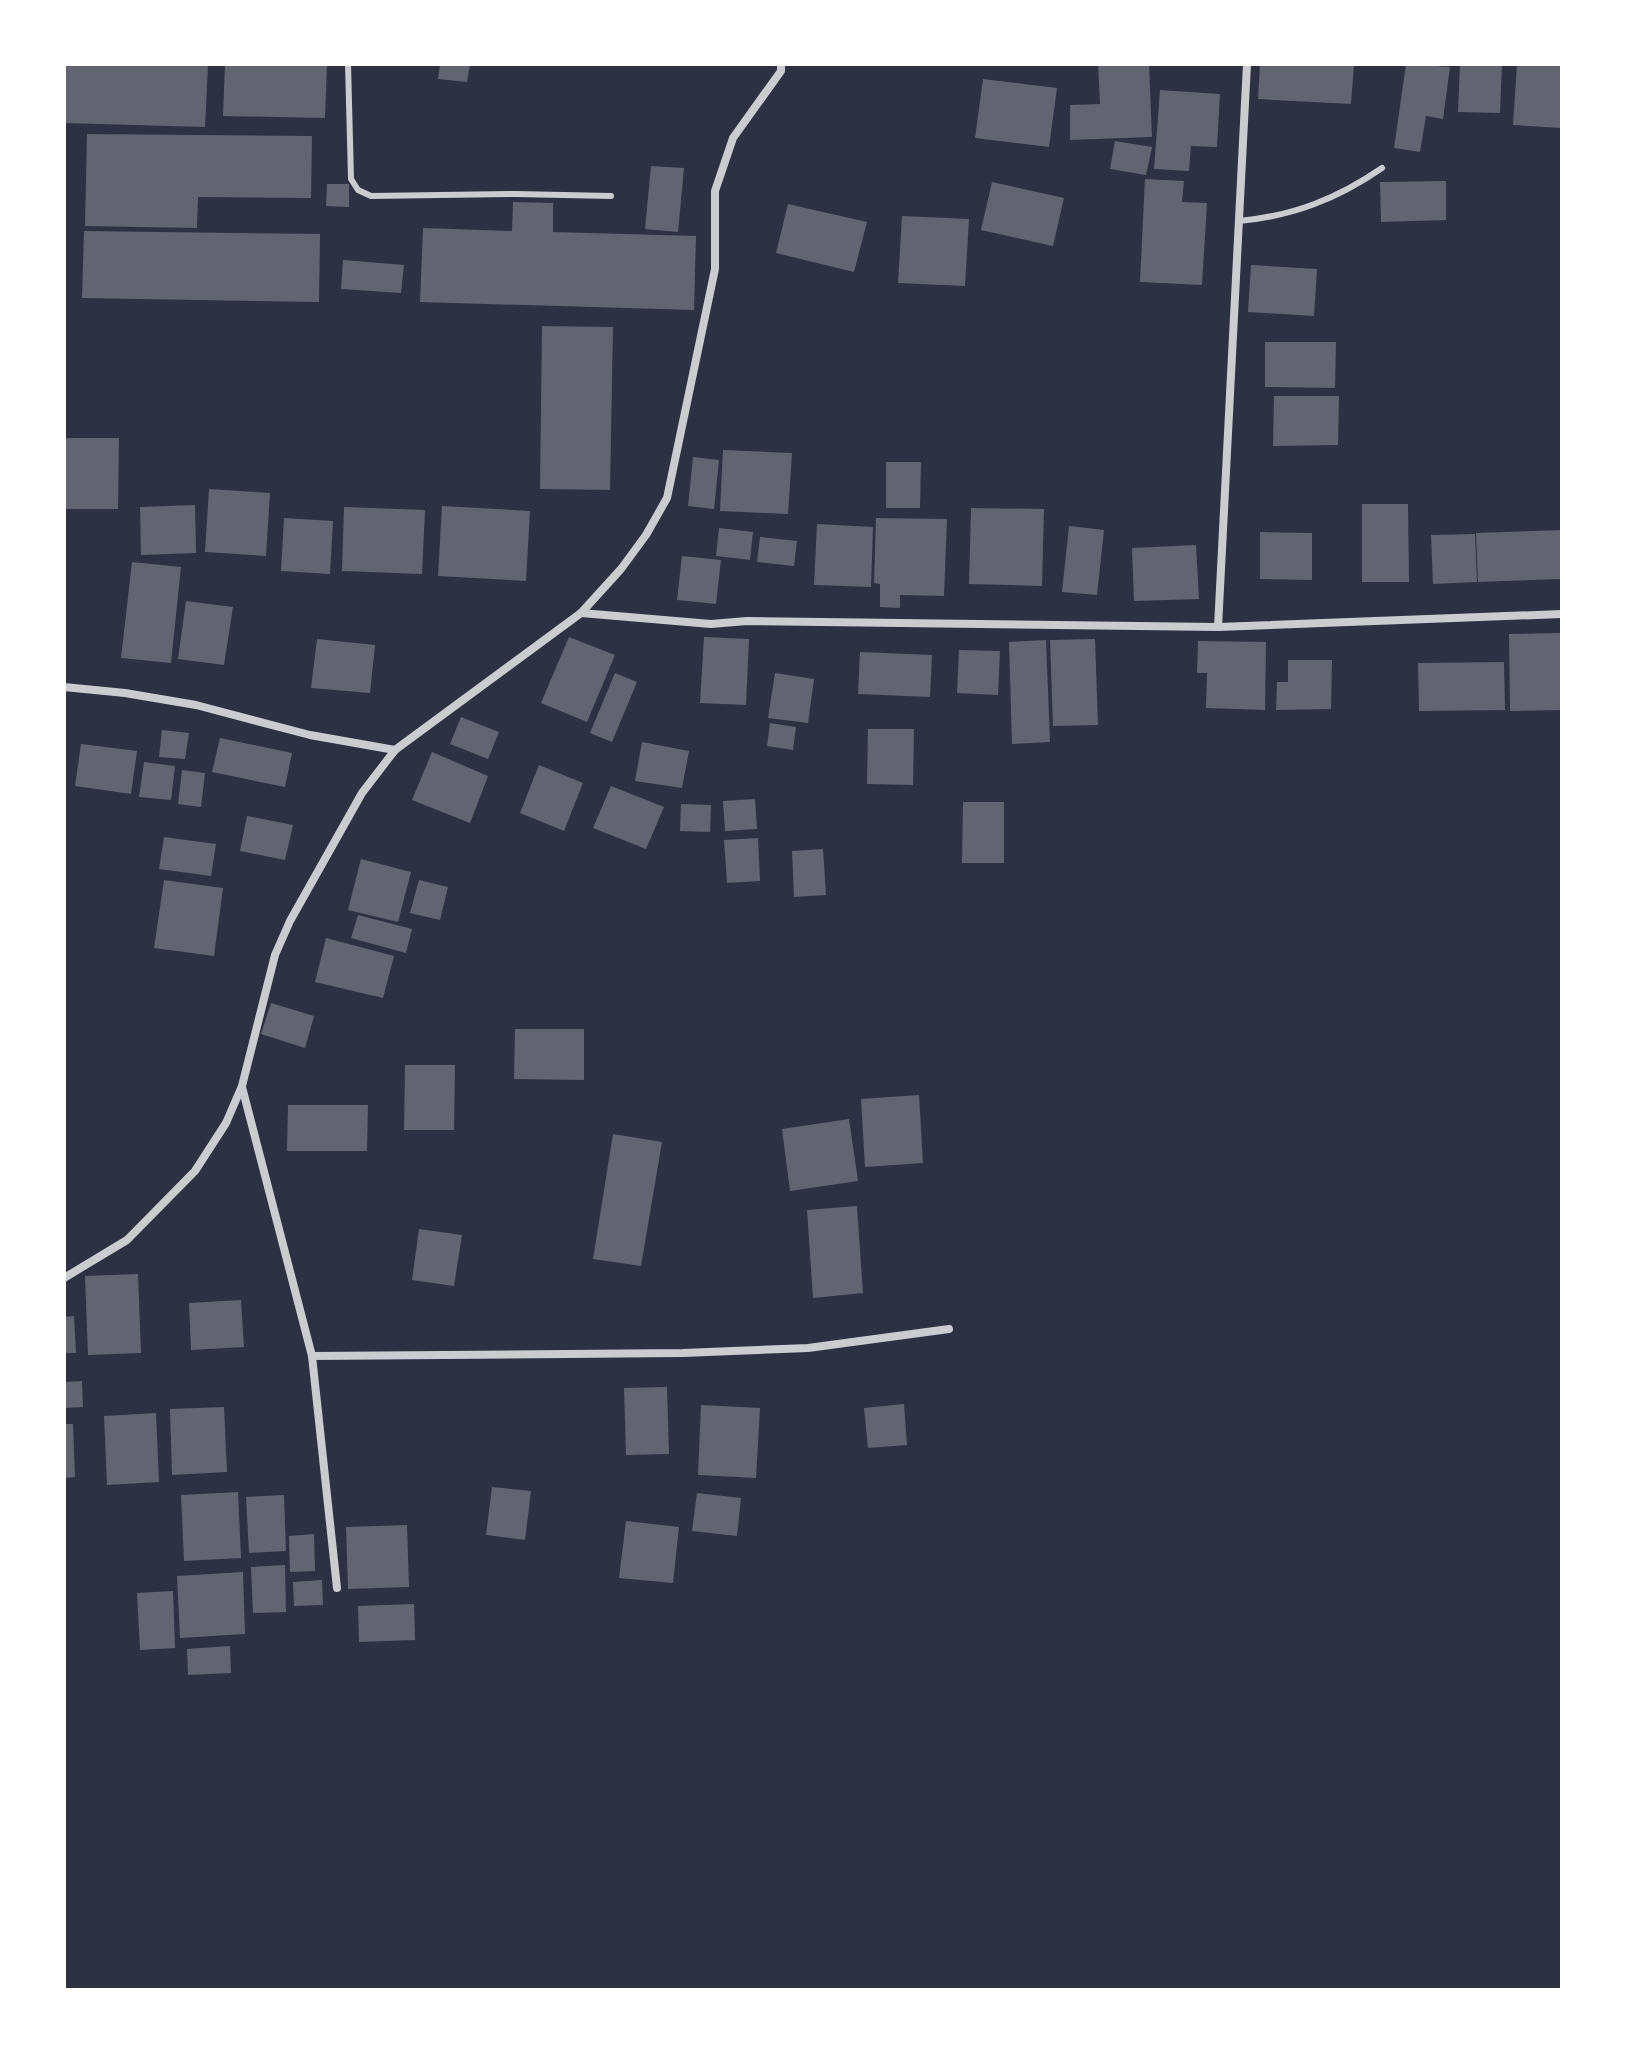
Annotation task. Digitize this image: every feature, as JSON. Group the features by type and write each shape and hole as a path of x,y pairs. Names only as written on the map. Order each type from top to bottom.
{"street":[{"path":"64,1278 127,1240 195,1171 226,1123 242,1086 275,955 290,921 362,793 395,750 581,613 621,569 646,535 667,498 715,269 715,191 733,138 781,68 790,64"},
{"path":"1218,627 1247,64"},
{"path":"581,613 711,624 747,621 1218,627 1562,614"},
{"path":"64,687 196,705 310,735 395,750"},
{"path":"242,1086 312,1356 337,1588"},
{"path":"312,1356 683,1353 808,1348 949,1329"}],"lane":[{"path":"348,64 351,179 358,190 371,196 611,196"},
{"path":"1239,221 1270,218 1328,200 1382,168"}],"building":[{"path":"64,64 208,64 205,127 64,123"},
{"path":"225,64 327,64 325,118 223,116"},
{"path":"440,64 470,64 467,82 438,79"},
{"path":"1098,64 1149,64 1152,137 1070,140 1070,105 1100,104"},
{"path":"1260,64 1354,64 1351,104 1258,99"},
{"path":"1406,64 1450,67 1443,119 1426,116 1420,152 1394,148"},
{"path":"1460,64 1502,64 1500,113 1458,112"},
{"path":"1517,64 1562,64 1562,128 1513,125"},
{"path":"983,79 1057,88 1049,147 975,138"},
{"path":"1160,90 1220,94 1217,147 1191,146 1189,171 1154,169"},
{"path":"87,134 312,136 311,198 198,197 197,228 85,226"},
{"path":"1115,141 1152,147 1146,175 1110,169"},
{"path":"651,166 684,168 678,232 645,229"},
{"path":"1145,179 1184,181 1182,202 1207,203 1202,285 1140,282"},
{"path":"1446,181 1446,220 1381,222 1380,182"},
{"path":"992,182 1064,198 1053,246 981,230"},
{"path":"327,184 349,184 349,207 326,206"},
{"path":"513,202 553,203 553,232 696,236 694,310 420,302 423,228 512,231"},
{"path":"788,204 867,222 854,272 776,253"},
{"path":"902,216 969,219 965,286 898,283"},
{"path":"84,231 320,234 319,302 82,298"},
{"path":"343,260 404,265 401,293 341,289"},
{"path":"1251,265 1317,269 1314,316 1248,312"},
{"path":"542,326 613,327 610,490 540,489"},
{"path":"1265,342 1336,342 1335,388 1265,387"},
{"path":"1274,396 1339,396 1338,445 1273,446"},
{"path":"64,438 119,438 118,509 64,509"},
{"path":"723,450 792,453 788,514 720,511"},
{"path":"693,457 719,460 714,509 688,506"},
{"path":"886,462 921,462 920,508 886,508"},
{"path":"209,489 270,493 266,556 205,552"},
{"path":"1362,504 1408,504 1409,582 1362,582"},
{"path":"195,505 196,553 141,555 140,507"},
{"path":"442,506 530,511 526,581 438,576"},
{"path":"344,507 425,510 422,574 342,571"},
{"path":"971,508 1044,509 1042,586 969,584"},
{"path":"284,518 333,521 330,574 281,571"},
{"path":"876,518 947,519 944,596 900,595 900,608 880,607 880,584 874,583"},
{"path":"817,524 873,527 871,587 814,585"},
{"path":"1069,526 1104,530 1097,595 1062,592"},
{"path":"719,528 753,532 750,560 716,556"},
{"path":"1562,530 1562,579 1478,582 1476,533"},
{"path":"1260,532 1312,533 1312,580 1260,579"},
{"path":"1475,534 1477,582 1433,584 1431,535"},
{"path":"760,537 797,541 794,566 757,562"},
{"path":"1196,545 1199,599 1134,601 1132,548"},
{"path":"682,556 721,560 716,604 677,600"},
{"path":"132,562 181,567 171,663 121,658"},
{"path":"186,601 233,607 224,665 178,659"},
{"path":"1562,633 1562,710 1510,711 1509,634"},
{"path":"569,637 615,655 587,722 541,703"},
{"path":"704,637 749,639 746,705 700,703"},
{"path":"317,639 375,645 370,693 311,688"},
{"path":"1095,639 1098,725 1053,726 1050,640"},
{"path":"1046,640 1050,742 1012,744 1009,642"},
{"path":"1198,641 1266,642 1265,710 1206,708 1207,673 1197,673"},
{"path":"959,650 1000,651 998,695 957,693"},
{"path":"860,652 932,655 930,697 858,694"},
{"path":"1288,660 1332,660 1331,709 1276,710 1277,682 1288,682"},
{"path":"1504,662 1505,710 1419,711 1418,663"},
{"path":"615,673 637,682 612,742 590,733"},
{"path":"775,673 814,679 808,723 768,718"},
{"path":"461,717 499,732 488,759 450,744"},
{"path":"770,723 796,727 793,750 767,746"},
{"path":"868,729 914,729 913,785 867,784"},
{"path":"162,730 189,733 185,759 159,757"},
{"path":"220,738 292,753 285,787 212,772"},
{"path":"642,742 689,751 682,788 635,781"},
{"path":"81,744 137,751 131,794 75,786"},
{"path":"432,752 488,776 470,823 412,800"},
{"path":"144,762 175,766 171,800 139,797"},
{"path":"539,765 583,783 564,831 520,813"},
{"path":"182,770 205,773 201,807 178,804"},
{"path":"611,786 664,807 646,849 593,828"},
{"path":"755,799 757,829 725,831 723,801"},
{"path":"963,802 1004,802 1004,863 962,863"},
{"path":"681,804 711,805 710,832 680,831"},
{"path":"247,816 293,825 285,860 240,851"},
{"path":"164,837 216,844 211,876 159,869"},
{"path":"758,838 760,881 727,883 724,840"},
{"path":"823,849 826,895 794,897 792,851"},
{"path":"361,859 411,872 398,922 348,910"},
{"path":"164,880 223,888 214,956 154,948"},
{"path":"419,880 448,887 440,920 410,913"},
{"path":"358,915 412,929 406,953 351,938"},
{"path":"326,938 394,956 383,998 315,982"},
{"path":"271,1003 314,1016 305,1048 261,1034"},
{"path":"515,1029 584,1029 584,1080 514,1079"},
{"path":"405,1065 455,1065 454,1130 404,1130"},
{"path":"919,1095 923,1163 865,1167 861,1099"},
{"path":"288,1105 368,1105 367,1151 287,1151"},
{"path":"849,1119 858,1181 790,1191 782,1129"},
{"path":"613,1134 662,1142 641,1266 593,1259"},
{"path":"857,1206 863,1293 813,1298 807,1210"},
{"path":"419,1229 462,1235 454,1286 412,1280"},
{"path":"138,1274 141,1353 88,1355 85,1276"},
{"path":"241,1300 244,1347 191,1350 189,1303"},
{"path":"74,1316 76,1353 64,1353 64,1317"},
{"path":"82,1381 83,1407 64,1408 64,1382"},
{"path":"667,1387 669,1454 626,1455 624,1388"},
{"path":"904,1404 907,1445 868,1448 864,1408"},
{"path":"701,1405 760,1408 756,1478 698,1475"},
{"path":"224,1407 227,1472 172,1475 170,1409"},
{"path":"156,1413 159,1482 107,1485 104,1416"},
{"path":"64,1424 73,1424 75,1477 64,1478"},
{"path":"492,1487 531,1491 525,1540 486,1535"},
{"path":"238,1492 241,1558 184,1561 181,1495"},
{"path":"697,1493 741,1498 737,1536 692,1531"},
{"path":"284,1495 286,1551 249,1553 246,1497"},
{"path":"626,1521 679,1527 673,1583 619,1578"},
{"path":"407,1525 409,1587 348,1589 346,1527"},
{"path":"314,1534 315,1571 290,1572 289,1536"},
{"path":"285,1565 286,1612 253,1613 251,1567"},
{"path":"243,1572 245,1634 180,1638 177,1576"},
{"path":"322,1580 323,1605 294,1606 293,1582"},
{"path":"173,1591 175,1648 140,1650 137,1593"},
{"path":"414,1604 415,1640 359,1642 358,1606"},
{"path":"230,1646 231,1673 188,1675 187,1649"}]}
